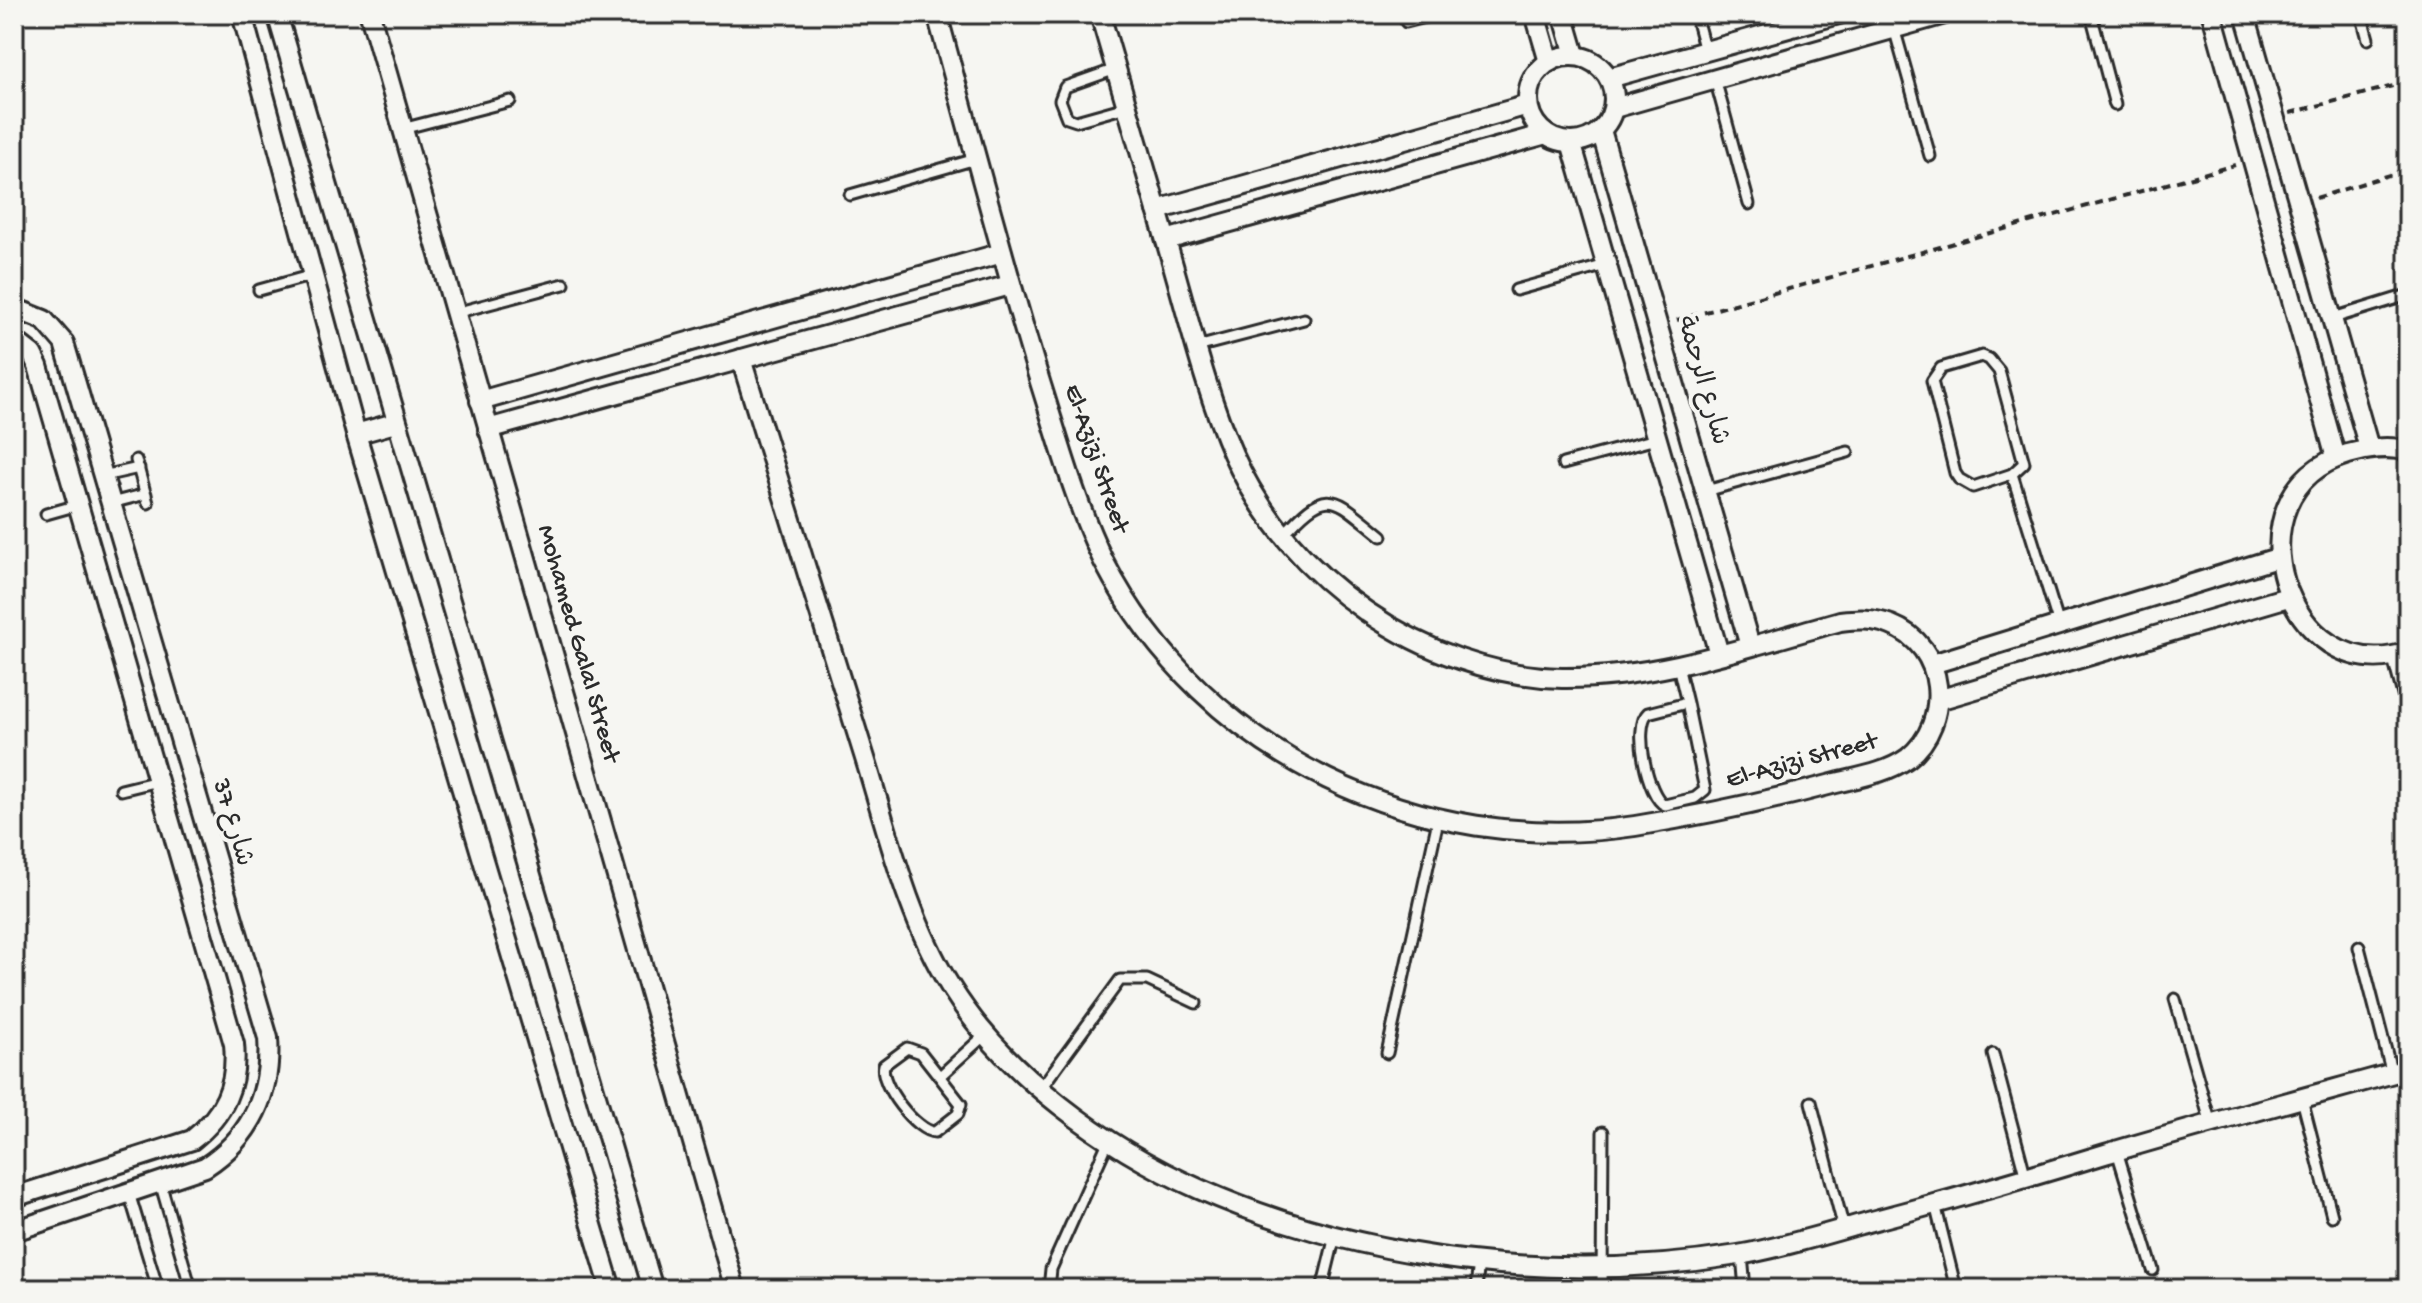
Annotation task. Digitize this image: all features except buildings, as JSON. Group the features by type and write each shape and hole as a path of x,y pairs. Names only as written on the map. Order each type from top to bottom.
{"street":[{"path":"242,14 356,434 611,1289"},
{"path":"277,14 395,423 653,1289"},
{"name":"Mohamed Galal Street","path":"370,14 735,1289"},
{"name":"El-Azizi Street","path":"937,14 1010,285 1080,509 1106,564 1138,617 1177,665 1221,708 1270,746 1323,777 1379,802 1438,820 1499,831 1560,834 1667,821 1758,803 1888,770 1908,757 1924,741 1934,722 1938,700 1932,664"},
{"path":"1100,14 1197,347 1234,457 1283,535 1348,599 1427,645 1471,662 1561,678 1619,675 1678,666 1840,621 1867,618 1894,625 1916,641 1932,664 2277,558"},
{"path":"1535,14 1549,62"},
{"path":"1563,14 1575,55"},
{"path":"1609,78 1839,14"},
{"path":"1614,108 1945,14"},
{"path":"2212,14 2336,458"},
{"path":"2245,14 2369,448"},
{"path":"1575,55 1601,67 1609,78 1614,108 1601,130 1582,141 1571,142 1546,134 1537,126 1528,105 1531,80 1549,62 1575,55"},
{"path":"1157,210 1528,105"},
{"name":"شارع الرحمة","path":"1601,130 1750,646"},
{"path":"1166,240 1546,134"},
{"path":"1571,142 1719,654"},
{"path":"480,401 1002,253"},
{"path":"488,429 1010,285"},
{"name":"شارع 37","path":"14,308 44,320 64,343 268,1038 269,1057 260,1104 235,1144 205,1167 14,1231"},
{"path":"14,340 32,354 38,366 234,1044 236,1062 228,1098 213,1121 192,1140 14,1197"},
{"path":"741,359 909,899 948,985 986,1034 1041,1088 1108,1142 1169,1175 1242,1208 1335,1236 1399,1250 1479,1261 1603,1268 1742,1255 1935,1204 2400,1071"},
{"path":"356,434 395,423"},
{"path":"2408,451 2369,448 2336,458 2310,475 2291,499 2280,528 2277,558 2288,597 2302,619 2321,637 2345,650 2370,656 2402,654 2408,696"},
{"path":"1938,700 2288,597"},
{"path":"147,740 177,730"}],"lane":[{"path":"1406,22 1438,14"},
{"path":"1695,14 1705,51"},
{"path":"2091,14 2115,105"},
{"path":"2361,14 2368,39"},
{"path":"1894,28 1930,156"},
{"path":"1116,69 1065,87 1060,100 1067,118 1076,121 1126,107"},
{"path":"1715,79 1749,204"},
{"path":"402,129 510,101"},
{"path":"850,195 976,159"},
{"path":"1516,290 1606,265"},
{"path":"259,290 313,275"},
{"path":"455,313 564,284"},
{"path":"2330,319 2408,295"},
{"path":"1197,347 1304,319"},
{"path":"1982,356 1996,364 2024,455 2020,470 2012,474 1973,487 1959,479 1932,389 1941,368 1982,356"},
{"path":"1563,464 1656,439"},
{"path":"1706,491 1848,452"},
{"path":"103,476 137,464 147,498 111,503"},
{"path":"2012,474 2059,625"},
{"path":"1283,535 1306,510 1328,500 1339,502 1382,536"},
{"path":"46,514 79,505"},
{"path":"1678,666 1687,703 1705,790 1695,798 1665,805 1652,793 1641,722 1648,713 1687,703"},
{"path":"121,790 158,781"},
{"path":"1387,1053 1438,820"},
{"path":"2359,947 2400,1071"},
{"path":"1041,1088 1120,980 1147,980 1196,1003"},
{"path":"2175,999 2211,1124"},
{"path":"940,1076 986,1034"},
{"path":"912,1047 940,1076 959,1099 960,1109 935,1132 929,1132 920,1128 884,1081 882,1071 884,1065 912,1047"},
{"path":"1993,1054 2026,1178"},
{"path":"2302,1099 2332,1216"},
{"path":"1811,1102 1844,1229"},
{"path":"1602,1289 1603,1132"},
{"path":"1049,1289 1051,1269 1108,1142"},
{"path":"2117,1151 2153,1270"},
{"path":"160,1182 191,1289"},
{"path":"129,1193 158,1289"},
{"path":"1935,1204 1956,1289"},
{"path":"1322,1289 1335,1236"},
{"path":"1742,1255 1745,1289"},
{"path":"1476,1289 1479,1261"}],"path":[{"path":"2274,117 2408,82"},
{"path":"1658,325 2253,160"},
{"path":"2299,204 2408,169"}]}
